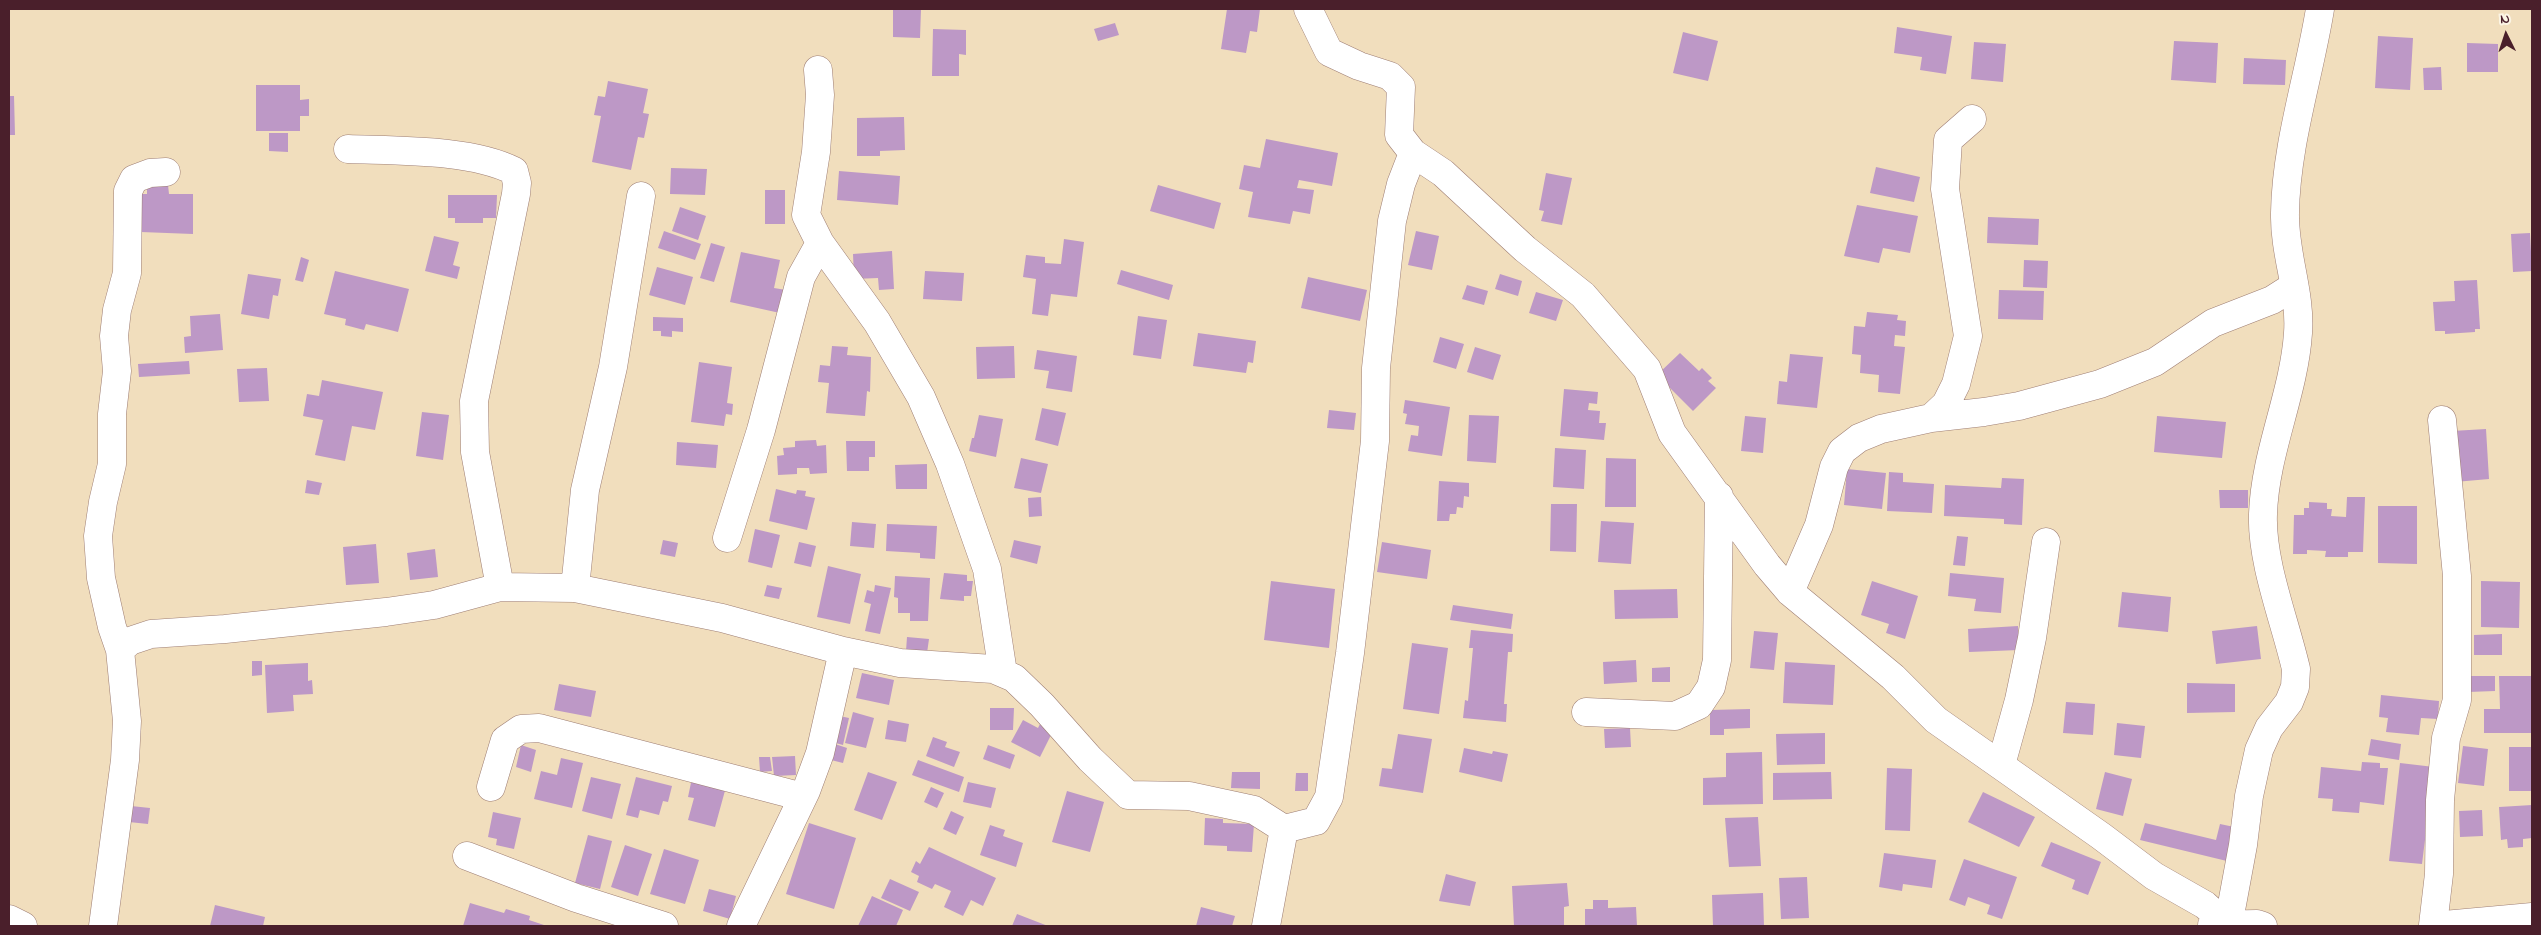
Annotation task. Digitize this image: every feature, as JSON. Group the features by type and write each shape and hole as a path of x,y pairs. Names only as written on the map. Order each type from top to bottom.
{"street":[{"path":"1308,9 1329,52 1360,66 1390,76 1401,87 1399,135 1413,153 1442,173 1525,249 1583,295 1647,369 1672,433 1719,496 1766,565 1790,592 1894,677 1936,720 2101,836 2154,876 2205,905 2228,926"},
{"path":"2228,926 2243,845 2249,796 2259,750 2269,728 2290,702 2295,687 2296,669 2268,555 2262,516 2264,489 2295,358 2298,309 2285,238 2288,166 2320,9"},
{"path":"818,70 820,95 816,152 806,215 820,243 877,322 921,397 950,464 987,569 1003,673"},
{"path":"1931,418 1946,404 1953,391 1963,361 1968,336 1945,189 1948,140 1972,119"},
{"path":"348,149 457,156 497,162 514,171 518,182 474,400 475,452 500,588"},
{"path":"120,650 130,641 151,634 252,626 434,605 500,588 575,588 722,618 842,651 900,663 993,669 1014,678 1042,705 1090,759 1128,795 1189,796 1254,810 1284,830 1316,821 1329,797 1350,653 1375,441 1376,368 1392,221 1400,184 1413,153"},
{"path":"103,926 125,760 127,721 120,650 112,628 101,578 98,536 103,502 112,464 112,414 118,371 114,336 117,310 127,273 128,191 134,179 150,173 166,172"},
{"path":"575,588 584,490 613,366 641,196"},
{"path":"727,538 761,430 801,277 820,243"},
{"path":"1790,592 1819,525 1834,467 1842,451 1859,438 1881,429 1931,418 2019,406 2100,384 2155,362 2213,323 2272,300 2294,286"},
{"path":"2442,420 2457,576 2458,684 2456,700 2446,738 2440,800 2440,874 2433,926 2532,918"},
{"path":"1586,712 1675,716 1699,704 1711,687 1716,660 1719,496"},
{"path":"2001,765 2019,700 2032,638 2046,542"},
{"path":"741,926 803,797 820,753 842,651"},
{"path":"490,786 506,740 521,728 539,728 803,797"},
{"path":"1266,926 1284,830"},
{"path":"466,856 576,898 664,926"},
{"path":"9,918 23,926"},
{"path":"2200,926 2257,924 2263,926"}],"building":[{"path":"893,9 921,9 920,38 893,37"},
{"path":"1227,9 1260,9 1257,32 1250,31 1246,53 1221,49"},
{"path":"1115,23 1119,35 1098,41 1094,29"},
{"path":"1897,27 1952,36 1946,74 1920,70 1922,57 1894,53"},
{"path":"933,29 966,30 966,55 959,54 959,76 932,76"},
{"path":"1683,32 1718,41 1708,81 1673,73"},
{"path":"2378,36 2413,38 2410,90 2375,88"},
{"path":"2174,41 2218,43 2216,83 2171,80"},
{"path":"1974,42 2006,44 2003,82 1971,79"},
{"path":"2467,43 2498,44 2498,72 2467,72"},
{"path":"2244,58 2286,60 2285,85 2243,84"},
{"path":"2441,67 2442,90 2424,90 2423,68"},
{"path":"608,81 648,89 643,113 649,114 644,138 638,137 631,170 592,162 601,116 594,115 598,96 605,97"},
{"path":"256,85 300,85 300,100 309,99 309,116 300,116 300,131 256,131"},
{"path":"9,96 14,96 15,135 9,135"},
{"path":"904,117 905,150 880,151 880,156 857,156 857,118"},
{"path":"269,133 288,133 288,152 269,151"},
{"path":"1266,139 1338,153 1332,186 1299,180 1297,188 1314,190 1310,214 1293,211 1290,224 1248,217 1253,192 1239,189 1244,165 1260,168"},
{"path":"1876,167 1920,177 1914,202 1870,193"},
{"path":"671,168 707,169 705,195 670,194"},
{"path":"839,171 900,176 898,205 837,200"},
{"path":"1546,173 1572,178 1562,225 1541,221 1544,211 1539,210"},
{"path":"147,185 168,185 169,194 193,194 193,234 141,232 141,194 147,194"},
{"path":"1158,185 1221,203 1214,229 1150,211"},
{"path":"765,190 785,190 785,224 765,224"},
{"path":"448,195 497,195 496,218 483,218 483,223 455,223 455,218 448,218"},
{"path":"1857,205 1918,216 1910,253 1883,248 1879,263 1844,256"},
{"path":"680,207 706,216 698,240 672,231"},
{"path":"1988,217 2039,219 2038,245 1987,243"},
{"path":"664,231 701,244 695,260 658,248"},
{"path":"1416,231 1439,236 1432,270 1408,265"},
{"path":"2530,233 2532,271 2513,272 2511,234"},
{"path":"434,236 459,242 453,265 460,267 457,279 425,271"},
{"path":"1064,239 1084,242 1077,297 1051,294 1048,316 1032,314 1036,279 1023,277 1026,255 1045,257 1045,263 1061,264"},
{"path":"711,243 725,247 714,282 700,278"},
{"path":"892,251 894,289 879,290 878,278 854,279 853,254"},
{"path":"741,252 780,260 774,288 786,290 780,313 730,302"},
{"path":"301,257 309,260 303,282 295,280"},
{"path":"2024,260 2048,261 2047,288 2023,287"},
{"path":"657,267 693,277 685,305 649,295"},
{"path":"1121,270 1173,285 1169,300 1117,284"},
{"path":"335,271 409,289 398,332 366,324 364,330 345,325 346,319 324,314"},
{"path":"925,271 964,273 962,301 923,299"},
{"path":"248,274 281,279 278,296 273,295 269,319 241,314"},
{"path":"1500,274 1522,281 1518,296 1495,289"},
{"path":"1308,277 1367,290 1360,321 1301,308"},
{"path":"2477,280 2480,329 2475,329 2475,332 2445,334 2445,331 2435,331 2433,302 2455,301 2454,281"},
{"path":"1467,285 1488,291 1484,305 1462,299"},
{"path":"1999,290 2044,291 2043,320 1998,319"},
{"path":"1536,292 1563,300 1556,321 1529,313"},
{"path":"1867,312 1898,315 1897,320 1906,321 1905,336 1895,335 1894,346 1905,347 1900,394 1878,392 1879,375 1860,373 1861,355 1852,354 1854,326 1865,327"},
{"path":"220,314 223,350 185,353 184,337 191,336 190,316"},
{"path":"1138,316 1167,320 1161,359 1133,355"},
{"path":"653,317 683,318 683,332 672,331 672,337 661,336 661,331 653,331"},
{"path":"1198,333 1256,341 1253,363 1248,362 1246,373 1193,366"},
{"path":"1440,337 1464,344 1456,369 1433,362"},
{"path":"832,346 848,347 847,355 871,357 870,392 867,391 865,416 826,413 829,383 818,382 820,365 830,366"},
{"path":"1014,346 1015,378 977,379 976,347"},
{"path":"1475,347 1501,355 1493,380 1467,372"},
{"path":"1037,350 1077,356 1072,392 1046,388 1049,371 1034,369"},
{"path":"1680,353 1699,371 1702,368 1712,378 1708,381 1716,388 1693,411 1657,375"},
{"path":"1790,354 1823,357 1817,408 1777,404 1779,381 1787,382"},
{"path":"189,361 190,374 139,377 138,364"},
{"path":"699,362 732,367 727,403 733,404 732,415 726,414 724,426 691,422"},
{"path":"267,368 269,401 239,402 237,369"},
{"path":"322,380 383,392 375,430 352,426 345,461 315,455 323,420 303,416 307,394 319,396"},
{"path":"1564,389 1598,392 1597,404 1589,403 1588,410 1600,411 1599,423 1606,423 1604,440 1560,436"},
{"path":"1405,400 1450,407 1442,456 1408,451 1411,435 1418,436 1419,426 1405,424 1407,414 1403,413"},
{"path":"1042,408 1066,413 1058,446 1035,440"},
{"path":"1329,410 1356,413 1354,430 1327,428"},
{"path":"422,412 449,415 443,460 416,456"},
{"path":"979,415 1003,419 996,457 969,451"},
{"path":"1469,415 1499,416 1496,463 1467,461"},
{"path":"1745,416 1766,418 1763,453 1741,451"},
{"path":"2157,416 2226,422 2222,458 2154,452"},
{"path":"2486,429 2489,479 2455,482 2452,431"},
{"path":"816,440 817,446 826,445 827,473 810,474 809,468 797,468 797,474 778,475 777,456 784,455 783,448 795,447 795,441"},
{"path":"846,441 875,441 875,457 869,457 869,471 847,471"},
{"path":"677,442 718,445 716,468 676,465"},
{"path":"1555,448 1586,450 1584,489 1553,487"},
{"path":"1021,458 1048,464 1041,493 1014,488"},
{"path":"1606,458 1636,459 1636,507 1605,507"},
{"path":"927,464 927,489 896,489 895,465"},
{"path":"1847,469 1886,473 1882,509 1844,505"},
{"path":"1889,472 1903,473 1903,482 1934,484 1932,513 1887,511"},
{"path":"2002,478 2024,479 2022,525 2004,524 2004,519 1944,516 1945,485 2001,488"},
{"path":"307,480 322,483 319,495 305,493"},
{"path":"1439,481 1469,483 1469,497 1464,496 1463,508 1457,507 1456,514 1450,514 1449,521 1437,521"},
{"path":"776,489 796,494 797,490 806,491 805,496 815,498 807,530 769,521"},
{"path":"2219,490 2248,490 2248,508 2220,508"},
{"path":"1041,497 1042,516 1029,517 1028,498"},
{"path":"2347,497 2365,497 2363,552 2348,552 2348,557 2325,557 2326,551 2307,550 2307,554 2293,554 2294,515 2304,515 2304,508 2309,508 2309,502 2327,503 2327,509 2332,509 2331,516 2346,517"},
{"path":"1551,504 1577,504 1576,552 1550,551"},
{"path":"2378,506 2417,506 2417,564 2378,563"},
{"path":"1601,521 1634,523 1631,564 1598,562"},
{"path":"852,522 876,524 874,548 850,546"},
{"path":"887,524 937,526 935,559 920,558 920,553 886,551"},
{"path":"755,529 780,535 772,568 748,562"},
{"path":"1957,536 1968,537 1965,566 1953,565"},
{"path":"663,540 678,543 675,557 660,554"},
{"path":"1014,540 1041,546 1037,564 1010,557"},
{"path":"799,542 816,546 811,567 794,563"},
{"path":"1382,542 1431,550 1427,579 1377,572"},
{"path":"376,544 379,583 346,585 343,547"},
{"path":"435,549 438,577 410,580 407,553"},
{"path":"828,566 861,574 850,624 817,617"},
{"path":"944,573 967,575 967,581 973,581 971,596 964,596 964,601 940,599"},
{"path":"1950,573 2004,578 2001,613 1974,611 1976,599 1948,596"},
{"path":"895,576 930,578 928,621 910,621 910,613 898,613 898,598 894,597"},
{"path":"1271,581 1335,589 1329,648 1264,640"},
{"path":"1872,581 1918,596 1905,639 1886,633 1889,624 1861,615"},
{"path":"2481,581 2520,582 2519,628 2481,627"},
{"path":"767,585 782,588 779,599 764,596"},
{"path":"875,585 891,588 880,634 865,631 871,604 864,602 867,590 874,592"},
{"path":"1677,589 1678,618 1615,619 1614,590"},
{"path":"2122,592 2171,597 2168,632 2118,627"},
{"path":"1453,605 1513,614 1511,629 1450,620"},
{"path":"2018,626 2019,650 1969,652 1968,629"},
{"path":"2257,626 2261,659 2216,664 2212,631"},
{"path":"1471,630 1513,634 1512,652 1508,652 1504,704 1507,704 1506,722 1463,718 1465,700 1468,701 1473,648 1469,648"},
{"path":"1754,631 1778,633 1774,670 1750,668"},
{"path":"2502,634 2502,655 2474,655 2474,635"},
{"path":"907,637 929,639 927,653 906,651"},
{"path":"1412,643 1448,648 1439,714 1403,709"},
{"path":"1636,660 1637,682 1604,684 1603,662"},
{"path":"252,661 262,661 262,675 252,676"},
{"path":"1785,662 1835,665 1833,705 1783,703"},
{"path":"308,663 308,681 312,680 313,694 293,695 294,711 267,713 265,665"},
{"path":"1670,667 1670,682 1652,682 1652,668"},
{"path":"862,673 894,680 889,705 856,698"},
{"path":"2468,676 2495,676 2495,691 2468,692"},
{"path":"2499,676 2532,676 2532,733 2484,733 2484,709 2500,709"},
{"path":"2187,683 2235,684 2235,712 2187,713"},
{"path":"559,684 596,691 591,717 554,710"},
{"path":"2381,695 2439,701 2438,719 2421,718 2419,735 2386,732 2388,718 2379,717"},
{"path":"2066,702 2095,704 2093,735 2063,733"},
{"path":"990,708 1014,708 1013,730 990,730"},
{"path":"1750,709 1750,728 1724,729 1724,735 1710,735 1710,710"},
{"path":"853,712 874,718 866,748 845,743"},
{"path":"835,715 849,718 843,745 828,741"},
{"path":"888,720 909,724 906,742 885,739"},
{"path":"1023,720 1038,728 1040,724 1053,731 1040,757 1011,742"},
{"path":"2117,723 2145,726 2141,758 2114,755"},
{"path":"1630,728 1631,747 1605,748 1604,729"},
{"path":"1825,733 1825,764 1777,765 1776,734"},
{"path":"1398,734 1432,739 1423,793 1379,786 1382,768 1392,769"},
{"path":"933,737 947,742 945,747 960,752 954,767 926,756"},
{"path":"2371,739 2401,744 2399,760 2368,755"},
{"path":"835,744 847,748 843,763 831,760"},
{"path":"521,745 536,750 531,772 516,767"},
{"path":"988,745 1015,755 1010,769 983,759"},
{"path":"2463,746 2488,749 2484,786 2458,783"},
{"path":"2509,747 2532,747 2532,791 2509,791"},
{"path":"1464,748 1492,754 1493,751 1508,754 1502,782 1459,772"},
{"path":"1762,752 1763,804 1703,805 1703,778 1726,777 1726,753"},
{"path":"795,756 796,775 774,776 772,757"},
{"path":"759,757 770,757 772,771 760,772"},
{"path":"561,758 583,763 572,808 534,799 541,771 557,775"},
{"path":"918,760 964,777 959,792 912,775"},
{"path":"2362,762 2380,763 2380,768 2388,768 2384,805 2360,802 2359,813 2332,811 2333,799 2318,798 2321,767 2361,771"},
{"path":"2400,763 2434,767 2422,864 2389,861"},
{"path":"1887,768 1912,769 1910,831 1885,830"},
{"path":"868,772 897,782 882,820 854,810"},
{"path":"1232,772 1260,772 1260,789 1231,788"},
{"path":"1831,772 1832,799 1773,800 1773,773"},
{"path":"2105,772 2132,779 2123,816 2096,809"},
{"path":"1296,773 1308,773 1308,791 1295,791"},
{"path":"591,777 621,784 612,819 582,811"},
{"path":"636,777 672,786 668,802 663,801 659,815 640,810 638,818 626,815"},
{"path":"692,778 726,787 715,827 688,820 694,798 688,797"},
{"path":"968,782 996,788 991,808 963,802"},
{"path":"931,787 944,793 937,808 924,802"},
{"path":"1067,791 1104,802 1090,852 1052,842"},
{"path":"1983,792 2035,817 2019,847 1968,822"},
{"path":"2532,805 2532,838 2523,839 2523,847 2508,848 2507,839 2501,840 2499,807"},
{"path":"131,806 150,808 148,824 129,822"},
{"path":"2482,810 2483,836 2460,837 2459,811"},
{"path":"951,811 964,817 956,835 943,829"},
{"path":"493,812 521,818 514,849 496,845 497,839 488,837"},
{"path":"1758,817 1761,866 1729,867 1725,818"},
{"path":"1205,818 1223,819 1223,823 1254,824 1252,852 1227,851 1227,846 1204,845"},
{"path":"809,823 856,838 834,909 786,894"},
{"path":"2145,823 2216,840 2220,824 2239,828 2231,862 2140,840"},
{"path":"990,825 1005,830 1003,836 1023,843 1016,867 980,855"},
{"path":"588,835 612,841 600,889 575,883"},
{"path":"2051,842 2101,862 2088,895 2072,889 2075,880 2041,866"},
{"path":"625,845 652,854 638,896 611,887"},
{"path":"929,847 996,878 983,906 971,900 963,916 944,907 951,891 935,884 932,889 917,882 919,876 911,872 916,861 920,864"},
{"path":"664,849 699,860 685,904 650,894"},
{"path":"1884,853 1936,860 1932,888 1903,884 1902,891 1879,887"},
{"path":"1964,859 2017,877 2002,919 1987,914 1990,905 1968,897 1965,906 1949,900"},
{"path":"1446,874 1476,882 1470,906 1439,901"},
{"path":"1807,877 1809,918 1781,919 1779,878"},
{"path":"890,879 919,892 910,911 881,898"},
{"path":"1567,883 1569,906 1564,907 1564,926 1514,926 1512,886"},
{"path":"709,889 736,896 730,919 703,911"},
{"path":"1763,893 1764,926 1713,926 1712,895"},
{"path":"872,896 903,910 896,926 858,926"},
{"path":"1593,900 1608,900 1608,908 1636,907 1637,926 1585,926 1585,909 1593,909"},
{"path":"470,903 504,913 506,909 530,916 529,920 547,926 463,926"},
{"path":"215,905 265,917 263,926 210,926"},
{"path":"1201,907 1235,916 1232,926 1196,926"},
{"path":"1017,914 1048,926 1012,926"}]}
